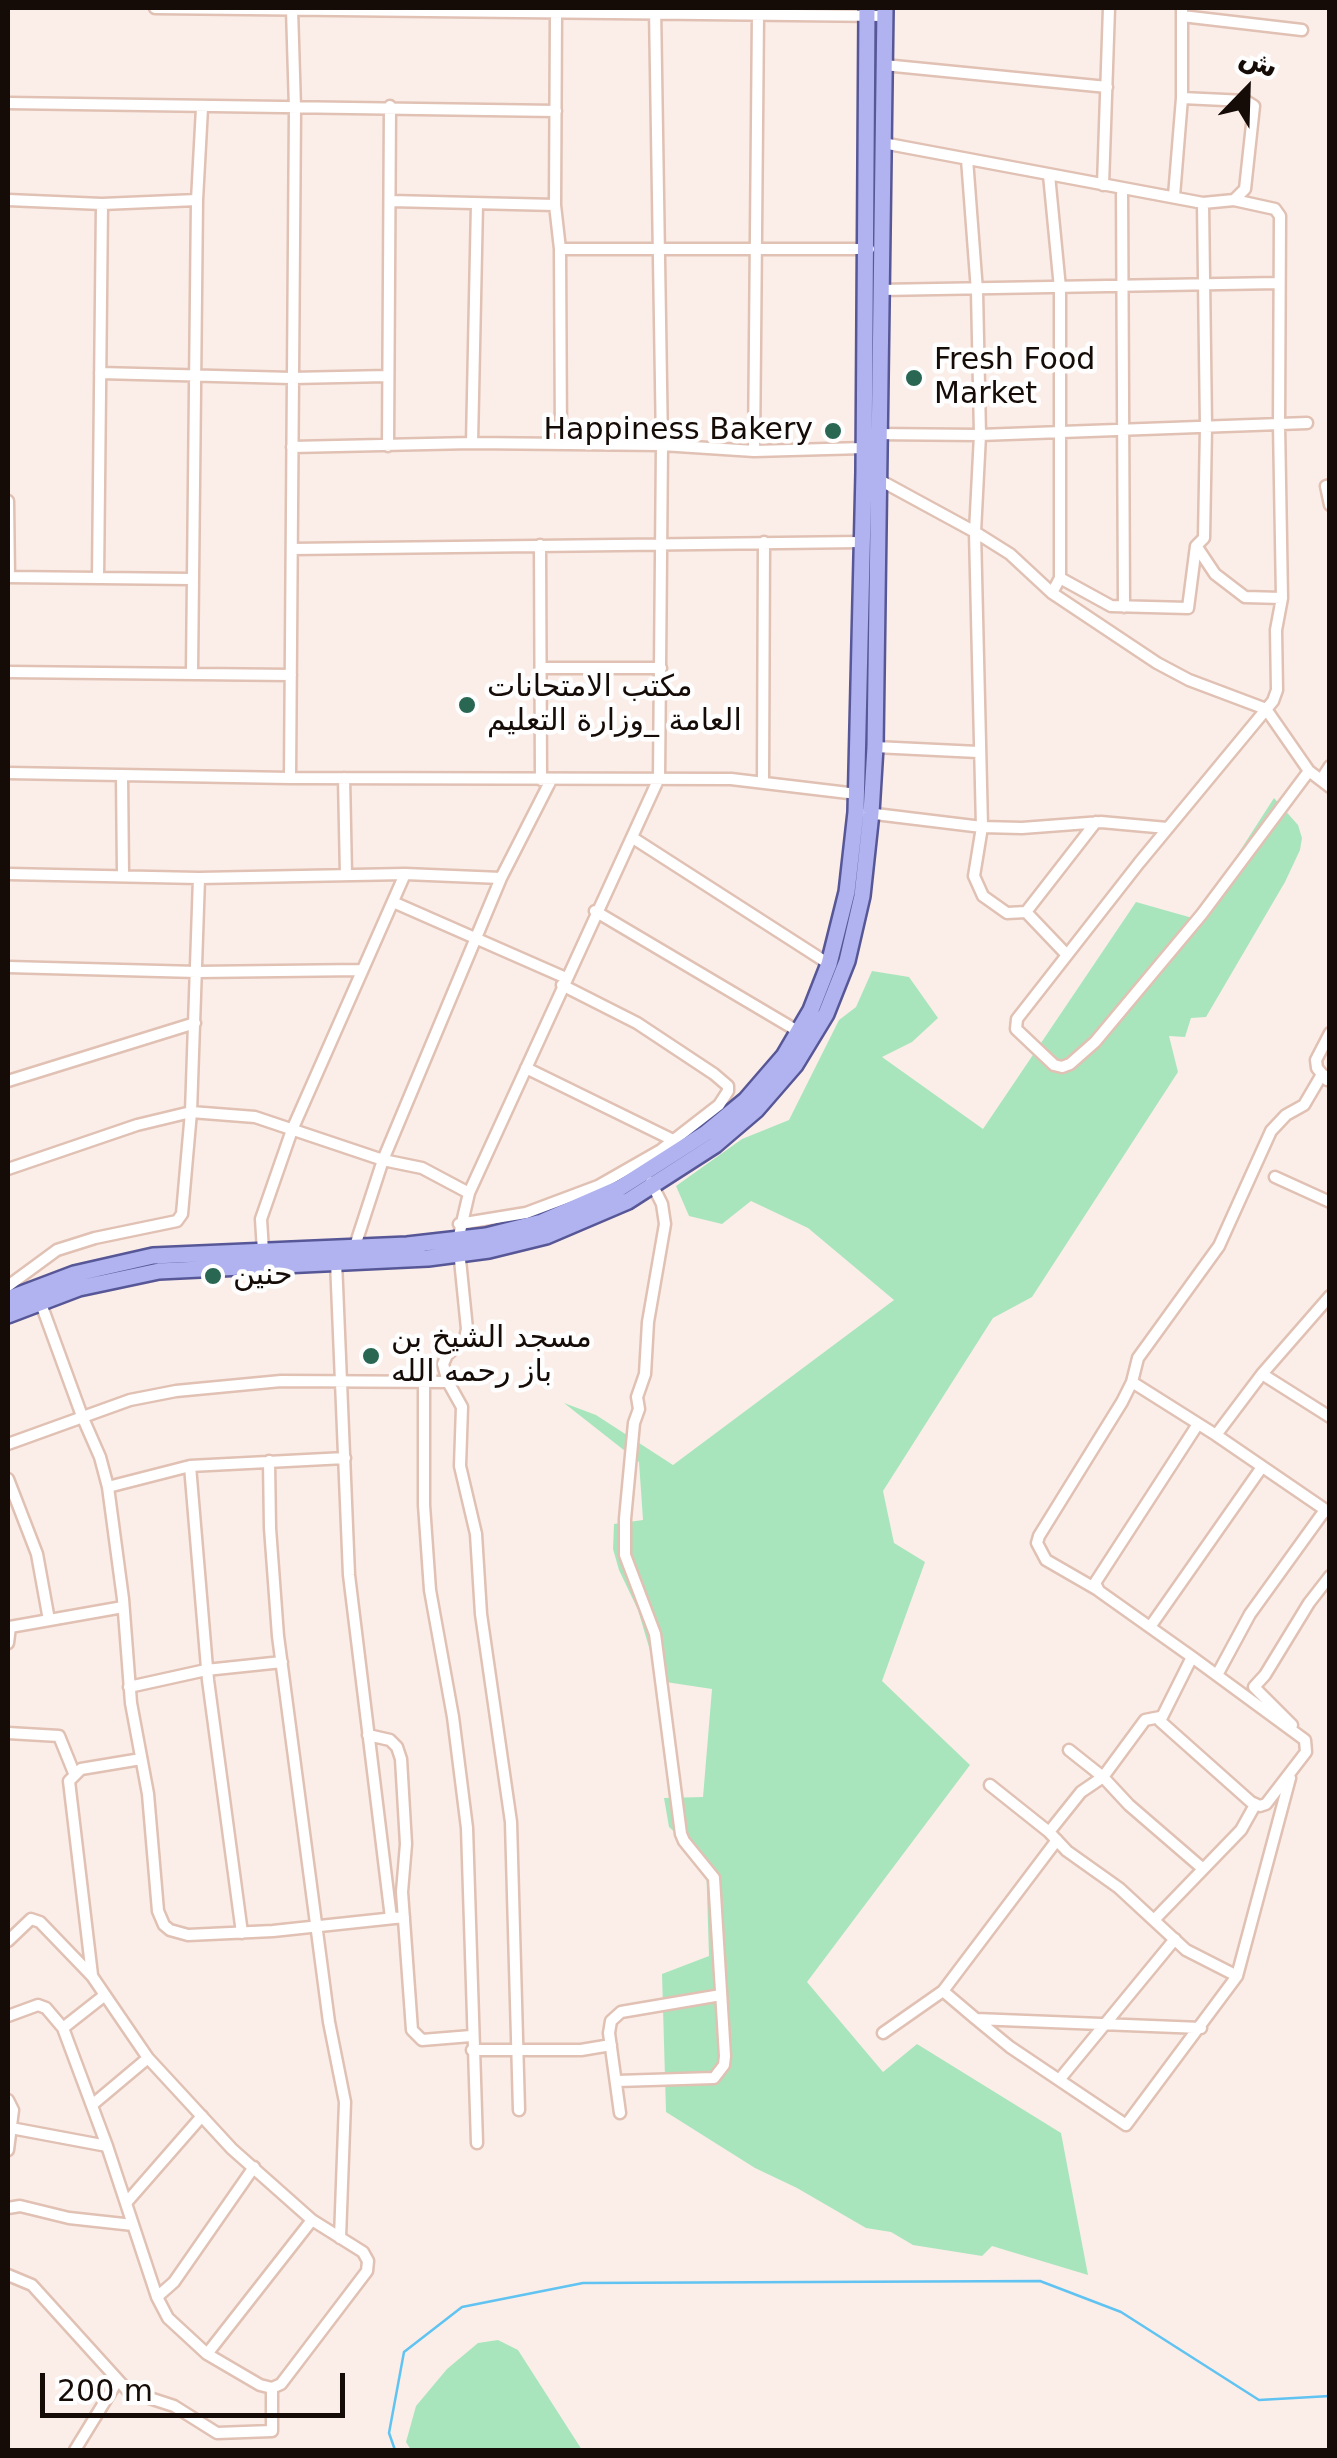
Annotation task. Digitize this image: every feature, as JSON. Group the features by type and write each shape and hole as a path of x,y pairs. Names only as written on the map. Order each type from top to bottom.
{"main road":[{"path":"805,1036 829,964 875,747 868,438 872,249 867,12"},
{"path":"868,438 880,290 872,249 884,143 884,12"},
{"path":"8,1298 38,1296 160,1271 344,1257 514,1230 649,1180 683,1149 751,1105 766,1079 805,1036 838,988 855,933 864,812 857,794 862,542 871,475"},
{"path":"8,1315 74,1274 153,1256 263,1251 344,1257"}],"street":[{"path":"155,8 884,12"},
{"path":"286,8 294,108 290,778"},
{"path":"1104,185 1109,8"},
{"path":"519,2110 511,1822 481,1614 476,1534 460,1466 462,1407 448,1382 444,1364 465,1338 467,1328 459,1240 468,1192 659,778 662,445 656,10"},
{"path":"556,12 554,205 560,249 562,444"},
{"path":"1174,196 1182,98 1182,12 1302,30"},
{"path":"754,451 758,14"},
{"path":"884,65 1106,87"},
{"path":"1182,98 1246,101 1254,106 1245,189 1234,200"},
{"path":"8,103 556,111"},
{"path":"388,446 390,106"},
{"path":"192,672 197,200 202,108"},
{"path":"884,143 1203,203 1234,200 1278,212 1282,598 1276,630 1277,690 1266,709 1066,955 1015,1025 1057,1066 1070,1064 1095,1042 1202,914 1309,771"},
{"path":"967,159 977,290 980,435 975,532 982,827 974,876 984,896 1007,912 1026,912 1066,955"},
{"path":"1049,175 1060,288 1060,578 1052,593"},
{"path":"1122,188 1124,607"},
{"path":"8,200 102,204 197,200"},
{"path":"391,201 554,205"},
{"path":"1060,578 1110,606 1188,608 1196,546 1204,538 1203,203"},
{"path":"98,578 102,204"},
{"path":"472,444 477,204"},
{"path":"560,249 872,249"},
{"path":"880,290 1278,282"},
{"path":"100,373 387,376"},
{"path":"292,447 562,444 754,451 868,438 1307,424"},
{"path":"871,475 1010,554 1052,593 1172,671 1266,709 1309,771 1325,784 1330,766"},
{"path":"1330,485 1326,486 1330,505"},
{"path":"8,501 8,577 192,579"},
{"path":"764,542 764,782"},
{"path":"292,548 862,542"},
{"path":"471,2036 422,2040 412,2030 368,1735 349,1575 342,1383 344,1257 501,878 546,780 540,668 540,545"},
{"path":"1196,546 1216,574 1245,596 1282,598"},
{"path":"540,668 661,668"},
{"path":"8,672 290,674"},
{"path":"875,747 978,752"},
{"path":"8,773 659,778 764,782 857,794"},
{"path":"122,776 123,874"},
{"path":"344,778 346,875"},
{"path":"864,812 982,827 1096,822 1167,828"},
{"path":"1026,912 1096,822"},
{"path":"633,838 829,964"},
{"path":"8,874 200,878 405,874 501,878"},
{"path":"263,1251 260,1219 292,1130 405,874"},
{"path":"8,1286 62,1248 177,1221 182,1214 191,1112 200,878"},
{"path":"392,902 564,982 637,1023 728,1086 719,1105 683,1149 459,1240"},
{"path":"595,912 805,1036"},
{"path":"8,967 197,972 360,970"},
{"path":"8,1081 195,1024"},
{"path":"1301,1738 1099,1591 1046,1560 1037,1543 1132,1382 1138,1358 1219,1246 1270,1131 1304,1105 1327,1078 1316,1060 1330,1033"},
{"path":"526,1068 683,1149"},
{"path":"8,1169 136,1125 191,1112 256,1117 383,1160 422,1168 468,1192"},
{"path":"1275,1177 1330,1202"},
{"path":"616,2080 714,2078 725,2056 714,1878 681,1834 655,1634 625,1556 637,1397 645,1374 648,1322 664,1224 662,1204 649,1180"},
{"path":"38,1296 108,1487 129,1687 148,1794 158,1910 164,1924 188,1935 398,1918"},
{"path":"1216,1435 1262,1374 1330,1296"},
{"path":"1262,1374 1325,1414 1330,1400"},
{"path":"8,1444 130,1400 176,1390 282,1381 448,1382"},
{"path":"424,1382 424,1505 430,1590 453,1717 467,1828 476,2143"},
{"path":"1132,1382 1328,1512 1250,1614 1217,1675"},
{"path":"1099,1591 1095,1583 1102,1570 1198,1424"},
{"path":"108,1487 190,1466 344,1458"},
{"path":"269,1461 270,1528 282,1662 344,2102 340,2238"},
{"path":"190,1466 206,1670 242,1933"},
{"path":"1150,1627 1262,1467"},
{"path":"8,1479 37,1554 49,1620"},
{"path":"1160,1717 1164,1726 1255,1805 1266,1804 1307,1747 1254,1687 1330,1576"},
{"path":"8,1643 10,1627 123,1608"},
{"path":"8,1616 21,1625"},
{"path":"1160,1717 1192,1657"},
{"path":"129,1687 206,1670 282,1662"},
{"path":"883,2033 943,1991 1081,1792 1103,1776 1145,1720 1160,1717"},
{"path":"8,1733 59,1736 74,1773 68,1792 92,1976"},
{"path":"368,1735 390,1740 401,1758 406,1844 398,1918"},
{"path":"1068,1750 1103,1776 1128,1805 1202,1868"},
{"path":"74,1773 141,1759"},
{"path":"943,1991 1059,2080 1126,2125 1237,1976 1292,1770"},
{"path":"990,1784 1186,1950 1237,1976"},
{"path":"1154,1920 1241,1830 1255,1805"},
{"path":"8,1941 31,1920 40,1922 92,1976 148,2058 202,2116 312,2220 363,2252 368,2261 367,2271 294,2371 272,2388"},
{"path":"1059,2080 1174,1939"},
{"path":"63,2028 106,1995"},
{"path":"620,2113 611,2021 621,2012 721,1995"},
{"path":"8,2016 38,2006 51,2012 63,2028 168,2318 207,2354 272,2388"},
{"path":"976,2019 1201,2028"},
{"path":"472,2050 582,2050 611,2045"},
{"path":"92,2106 148,2058"},
{"path":"8,2100 13,2110 8,2150"},
{"path":"126,2203 202,2116"},
{"path":"11,2128 107,2146"},
{"path":"158,2297 174,2282 254,2168"},
{"path":"8,2208 20,2206 69,2218 133,2226"},
{"path":"207,2354 312,2220"},
{"path":"8,2276 32,2285 128,2391 174,2406 216,2433 272,2431 272,2388"},
{"path":"74,2450 118,2380"}],"green space":[{"path":"1274,798 1298,825 1300,850 1206,1017 1191,1018 1185,1037 1169,1036 1178,1072 1032,1297 993,1318 883,1491 894,1543 925,1562 882,1681 970,1765 807,1982 883,2072 917,2044 1061,2133 1088,2275 992,2246 982,2256 913,2245 891,2232 866,2228 755,2168 666,2112 662,1974 709,1956 706,1861 669,1827 664,1798 703,1797 712,1689 659,1681 638,1610 613,1549 614,1524 643,1520 639,1462 564,1403 596,1415 673,1465 894,1300 808,1228 751,1201 722,1224 689,1216 676,1186 742,1139 789,1120 839,1020 856,1007 872,971 909,977 938,1018 912,1042 882,1057 983,1129 1136,902 1196,919"},
{"path":"498,2340 518,2350 582,2450 411,2450 406,2442 416,2406 447,2369 478,2343"}],"waterway":[{"path":"395,2450 389,2433 404,2352 462,2307 583,2283 1040,2281 1121,2312 1259,2400 1330,2396"}],"place":[{"name":"Fresh Food Market","path":"914,378"},
{"name":"Happiness Bakery","path":"833,431"},
{"name":"مكتب الامتحانات العامة _وزارة التعليم","path":"467,705"},
{"name":"حنين","path":"213,1276"},
{"name":"مسجد الشيخ بن باز رحمه الله","path":"371,1356"}]}
